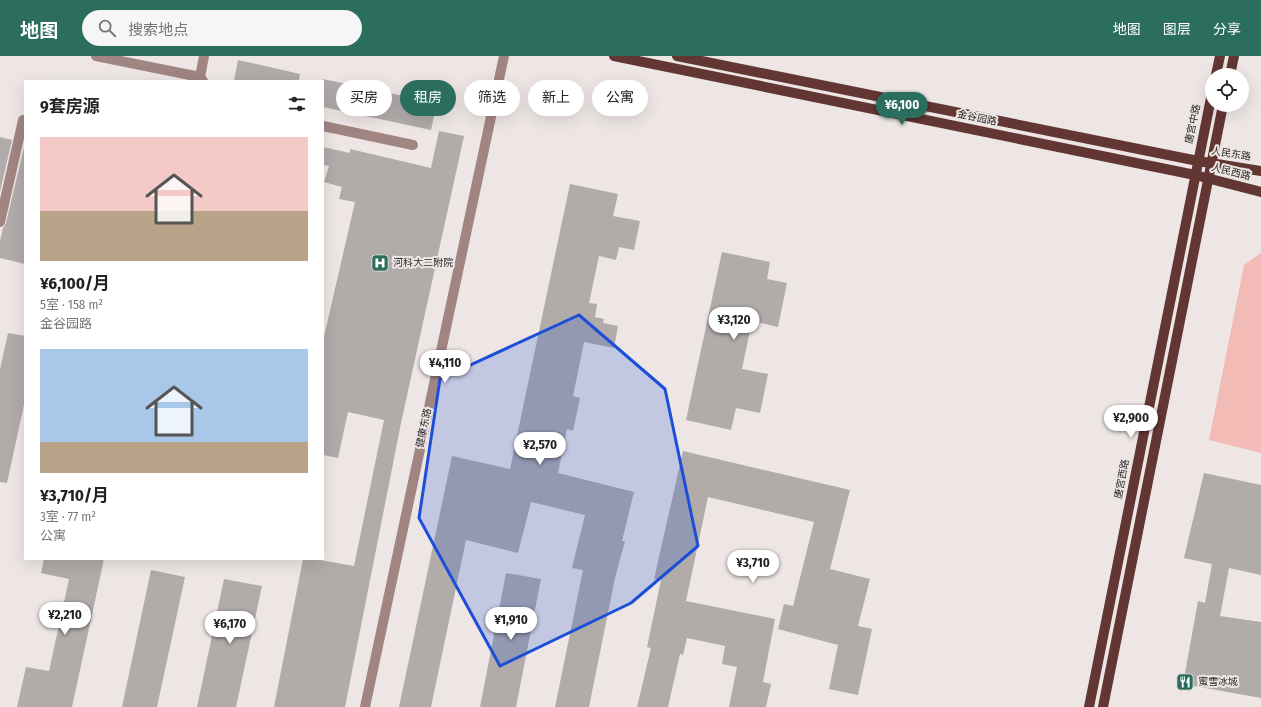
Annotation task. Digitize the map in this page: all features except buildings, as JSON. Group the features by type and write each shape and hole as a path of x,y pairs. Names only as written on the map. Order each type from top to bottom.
{"main road":[{"name":"金谷园路","path":"614,56 1195,175"},
{"name":"金谷园路","path":"677,56 1198,161"},
{"path":"1217,68 1220,56"},
{"path":"1231,68 1234,56"},
{"name":"唐宫中路","path":"1198,161 1208,112"},
{"path":"1103,707 1222,112"},
{"name":"唐宫西路","path":"1089,707 1198,161"},
{"name":"人民东路","path":"1198,161 1261,171"},
{"name":"人民西路","path":"1195,175 1261,192"}],"street":[{"path":"96,56 111,57 202,79 204,56"},
{"name":"健康东路","path":"365,707 504,56"},
{"path":"0,222 23,120"},
{"path":"324,126 413,145"}],"highlighted area":[{"path":"579,315 665,389 698,546 631,603 500,666 419,518 440,379"}],"shaded area":[{"path":"1261,253 1261,453 1209,440 1244,265"}],"place":[{"name":"河科大二附院","path":"380,263"},
{"name":"蜜雪冰城","path":"1185,682"}]}
